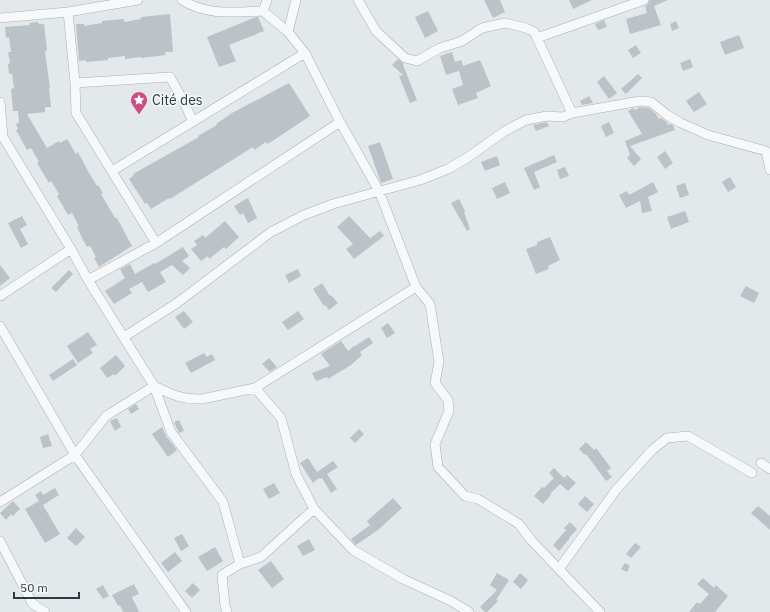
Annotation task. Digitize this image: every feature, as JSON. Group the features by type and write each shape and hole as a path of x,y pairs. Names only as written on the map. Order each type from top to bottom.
{"street":[{"path":"0,18 68,12 138,0"},
{"path":"182,0 190,5 215,12 263,11 288,32 305,53 340,122 379,191 416,287 430,304 439,362 435,383 448,400 449,410 435,444 438,468 465,496 478,499 519,524 531,540 600,612"},
{"path":"263,11 267,0"},
{"path":"288,32 296,0"},
{"path":"358,0 376,31 405,58 417,61 440,48 462,41 482,28 505,23 526,28 534,32 572,113"},
{"path":"536,38 644,0"},
{"path":"68,12 75,83 76,113 156,243"},
{"path":"112,171 305,53"},
{"path":"75,83 170,77 193,122"},
{"path":"124,337 177,304 271,232 312,212 333,204 420,180 448,169 467,158 505,131 526,120 547,116 564,117 572,113 640,101 651,102 672,117 708,135 766,151 770,170"},
{"path":"0,102 3,137 71,249 88,280 154,386 171,432 222,502 240,564"},
{"path":"88,280 156,243 340,122"},
{"path":"0,296 71,249"},
{"path":"154,386 176,397 194,399 255,388 416,287"},
{"path":"0,326 75,455 186,612"},
{"path":"0,502 75,455 106,416 154,386"},
{"path":"255,388 281,418 296,474 314,509 353,550 403,579 451,601 469,612"},
{"path":"559,569 616,490 652,450 667,438 688,436 752,473"},
{"path":"762,463 770,469"},
{"path":"224,610 222,574 240,564 261,557 314,509"},
{"path":"0,540 32,604 45,612"}],"building":[{"path":"484,0 500,0 505,12 493,18"},
{"path":"569,0 592,0 573,9"},
{"path":"650,0 668,0 654,6 661,25 630,34 626,19 647,13 645,6"},
{"path":"428,11 438,31 425,38 415,17"},
{"path":"170,14 173,52 165,52 166,55 141,58 125,59 125,56 108,58 108,60 86,62 86,60 79,61 76,24 84,24 84,26 102,23 102,21 124,19 124,22 141,19 141,17"},
{"path":"258,17 264,31 229,45 236,61 219,67 207,37"},
{"path":"604,20 607,27 598,30 595,24"},
{"path":"676,21 679,28 672,31 670,24"},
{"path":"38,22 39,24 44,24 47,50 45,51 51,107 45,107 45,112 27,114 47,148 59,141 60,143 67,139 76,154 78,152 97,186 98,185 103,193 101,194 115,218 117,218 132,246 99,267 90,246 87,247 82,238 77,227 79,226 72,213 68,215 57,196 59,194 51,181 49,183 37,163 39,162 31,148 27,150 16,130 18,129 16,124 19,122 18,111 13,111 11,89 14,88 12,74 9,74 8,64 10,63 8,52 11,52 9,37 6,38 5,27 30,25 29,23"},
{"path":"739,35 744,48 725,55 720,42"},
{"path":"636,45 641,53 633,58 628,50"},
{"path":"452,52 455,62 461,60 463,66 480,60 491,86 476,93 478,98 458,105 452,89 463,85 459,71 446,75 440,56"},
{"path":"398,59 404,64 403,65 417,100 410,103 399,76 403,75 392,65"},
{"path":"690,59 693,67 683,71 680,63"},
{"path":"638,74 642,78 626,94 621,89"},
{"path":"604,76 617,93 609,99 597,82"},
{"path":"289,83 310,116 271,142 267,144 266,142 254,150 253,147 170,199 169,198 151,209 147,203 145,204 129,179 134,175 133,174 199,137 198,136 217,125 216,124 232,113"},
{"path":"699,92 707,104 694,112 686,101"},
{"path":"589,96 593,103 582,105 580,101"},
{"path":"640,107 649,108 659,119 661,118 667,122 668,125 673,125 675,130 630,146 641,159 634,166 627,158 630,155 625,141 642,134 628,111 633,108 635,110"},
{"path":"547,122 549,126 536,131 533,125"},
{"path":"609,122 614,133 606,137 601,126"},
{"path":"380,142 393,179 381,183 368,146"},
{"path":"665,151 673,163 665,169 657,157"},
{"path":"554,155 557,162 534,172 540,187 534,190 524,168"},
{"path":"497,156 500,165 485,171 481,162"},
{"path":"565,167 569,176 560,179 557,170"},
{"path":"730,177 736,187 728,192 722,182"},
{"path":"505,182 510,193 497,199 492,188"},
{"path":"653,182 658,192 648,197 652,211 642,213 640,201 626,208 619,195 627,191 629,195"},
{"path":"685,183 689,195 680,198 676,186"},
{"path":"248,198 257,218 248,223 243,213 240,215 234,206"},
{"path":"459,199 465,211 464,212 470,229 467,231 451,203"},
{"path":"685,211 689,222 671,229 667,217"},
{"path":"22,216 27,225 20,229 28,244 21,248 8,223"},
{"path":"349,216 370,238 380,231 384,236 354,259 346,249 353,244 337,227"},
{"path":"225,221 239,237 226,249 224,247 209,259 208,256 201,261 191,249 197,245 194,241 203,235 205,238"},
{"path":"550,237 560,260 548,266 549,269 536,274 526,249 537,245 537,242"},
{"path":"183,247 189,256 182,261 190,268 183,275 172,265 160,272 166,282 148,292 142,282 129,289 132,293 114,304 105,291 125,278 120,269 130,264 135,274"},
{"path":"0,265 10,278 0,286"},
{"path":"298,269 301,276 289,283 285,275"},
{"path":"69,270 73,274 56,292 51,288"},
{"path":"322,283 330,296 331,295 338,303 329,310 325,305 324,306 313,289"},
{"path":"746,286 759,293 754,303 740,296"},
{"path":"184,311 193,322 184,329 175,317"},
{"path":"298,311 304,319 288,330 282,322"},
{"path":"388,323 395,333 387,338 381,328"},
{"path":"88,332 97,345 90,349 93,353 78,363 67,346"},
{"path":"369,337 373,343 360,352 362,355 351,365 328,379 327,377 316,381 312,373 330,366 321,354 341,341 348,351"},
{"path":"204,353 207,357 212,354 215,360 191,373 185,363"},
{"path":"116,355 125,366 115,376 114,374 107,378 100,368"},
{"path":"269,358 277,367 270,372 262,364"},
{"path":"73,359 77,365 53,381 49,375"},
{"path":"136,404 139,409 131,414 128,409"},
{"path":"117,418 121,427 115,431 110,421"},
{"path":"179,420 184,431 179,433 174,422"},
{"path":"162,427 166,436 177,450 168,457 152,434"},
{"path":"359,429 364,434 355,443 350,438"},
{"path":"48,434 52,446 43,448 40,437"},
{"path":"586,442 594,450 596,448 611,468 607,471 612,477 606,481 586,454 585,455 579,449"},
{"path":"308,458 317,472 333,461 338,467 327,474 337,489 331,493 322,478 319,478 313,483 300,463"},
{"path":"554,468 564,478 567,475 576,483 568,491 560,484 543,504 534,496 542,487 544,488 554,478 549,473"},
{"path":"274,483 280,493 269,499 263,489"},
{"path":"55,488 59,495 43,505 60,534 45,543 25,509 39,501 35,495 41,491 43,495"},
{"path":"585,496 594,504 587,512 578,504"},
{"path":"393,498 402,508 378,530 356,545 351,539 370,525 367,521"},
{"path":"13,501 20,509 13,516 11,514 6,520 0,513"},
{"path":"758,506 770,516 770,530 751,513"},
{"path":"570,522 577,529 559,551 553,545 566,530 564,528"},
{"path":"76,528 85,537 76,546 67,538"},
{"path":"182,534 189,546 181,551 174,538"},
{"path":"309,539 315,550 303,556 297,546"},
{"path":"635,543 641,547 631,558 626,554"},
{"path":"215,547 223,561 207,571 198,557"},
{"path":"175,552 182,561 168,572 161,563"},
{"path":"271,561 284,579 272,588 258,570"},
{"path":"625,563 630,566 627,572 621,569"},
{"path":"497,573 509,580 496,600 498,601 487,612 485,612 480,607 497,590 490,585"},
{"path":"520,573 528,580 521,589 513,582"},
{"path":"703,578 714,588 716,585 728,596 715,612 689,612 697,602 700,604 709,594 697,584"},
{"path":"193,583 200,590 192,598 185,591"},
{"path":"134,584 139,594 132,597 139,612 123,612 120,605 118,606 112,595"},
{"path":"103,585 109,596 103,599 96,589"}],"place":[{"name":"Cité des","path":"139,115"}]}
